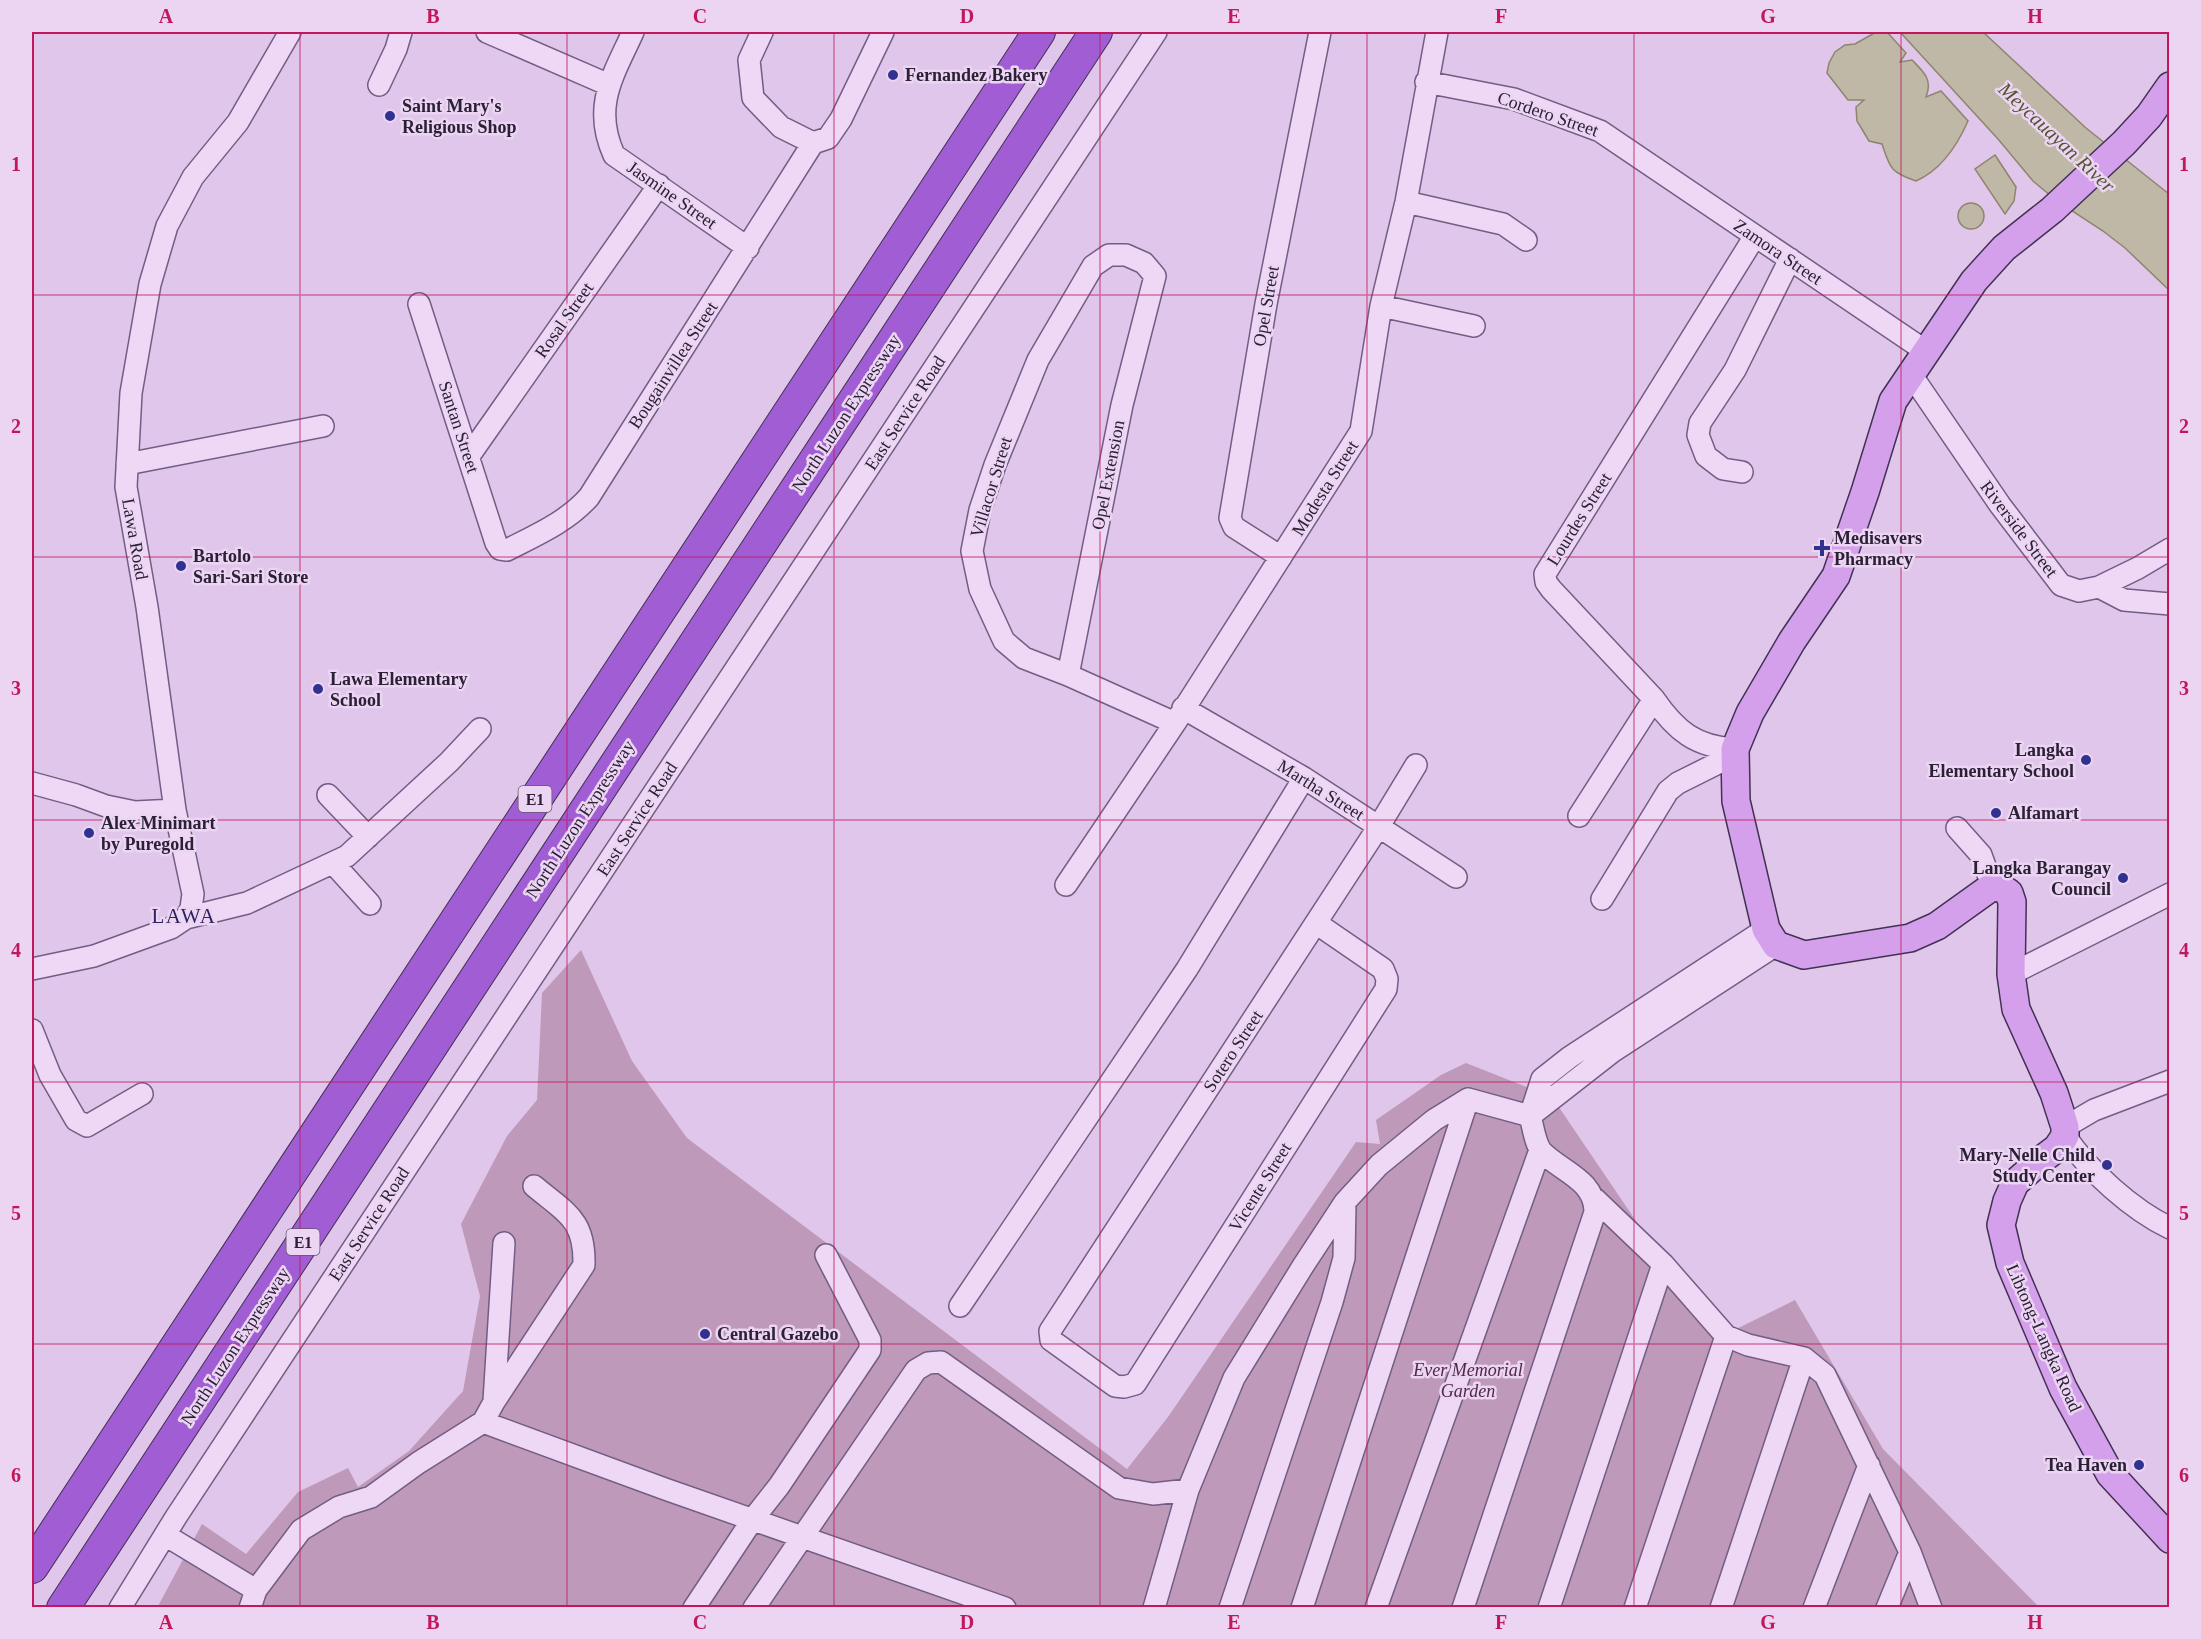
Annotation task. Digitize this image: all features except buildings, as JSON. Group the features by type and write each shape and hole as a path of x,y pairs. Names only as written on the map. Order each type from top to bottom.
{"highway":[{"name":"E1","path":"32,1567 1039,32"},
{"name":"North Luzon Expressway","path":"63,1608 1096,32"}],"main road":[{"path":"2065,1132 2054,1093 2016,1009 2011,974 2012,902 2009,894 2000,887 1993,888 1982,893 1937,926 1910,938 1804,955 1771,937 1736,801 1735,752 1750,713 1792,641 1836,576 1893,401 1910,373 1927,352 1974,281 2004,248 2052,210 2124,143 2149,116 2169,86"},
{"name":"Libtong-Langka Road","path":"2065,1132 2057,1148 2015,1183 2007,1201 2001,1225 2010,1263 2063,1388 2110,1473 2169,1539"}],"street":[{"name":"Lawa Road","path":"186,918 193,894 175,810 147,607 127,498 131,393 150,284 167,226 193,177 238,122 290,32"},
{"path":"380,85 401,32"},
{"path":"487,32 524,39 609,85"},
{"name":"Jasmine Street","path":"633,32 609,85 604,112 605,136 614,155 748,248"},
{"path":"762,32 749,60 753,98 781,127 813,143 828,138 841,119 883,32"},
{"name":"East Service Road","path":"120,1608 165,1535 1156,32"},
{"name":"Opel Street","path":"1281,557 1234,527 1230,518 1266,304 1320,32"},
{"name":"Modesta Street","path":"1066,885 1179,716 1360,431 1381,306 1406,202 1426,82 1437,32"},
{"name":"Cordero Street","path":"1426,82 1514,99 1600,131 1630,151"},
{"name":"Bougainvillea Street","path":"500,549 507,550 549,529 577,511 589,497 813,143"},
{"name":"Zamora Street","path":"1630,151 1927,352"},
{"name":"Rosal Street","path":"469,456 659,185"},
{"path":"1406,202 1503,224 1526,240"},
{"name":"Lourdes Street","path":"1735,752 1702,744 1682,732 1667,718 1654,699 1551,589 1546,582 1545,574 1755,236"},
{"name":"Villacor Street","path":"1155,276 1143,263 1126,255 1109,255 1093,266 1038,360 995,465 978,520 972,551 980,589 1004,641 1024,658 1179,716"},
{"path":"1742,472 1724,469 1707,456 1698,435 1700,423 1735,370 1790,260"},
{"name":"Opel Extension","path":"1068,675 1122,405 1155,276"},
{"name":"Santan Street","path":"419,304 500,549"},
{"path":"1381,306 1474,326"},
{"name":"Riverside Street","path":"1910,373 2000,505 2061,585 2079,591 2099,587 2138,568 2169,549"},
{"path":"127,464 323,426"},
{"path":"2099,587 2124,600 2169,604"},
{"path":"1579,816 1654,699"},
{"name":"Martha Street","path":"1179,716 1305,778 1456,877"},
{"path":"32,969 94,956 171,928 186,918 247,903 347,856 449,762 480,729"},
{"path":"1602,899 1668,791 1678,783 1735,752"},
{"name":"Sotero Street","path":"1049,1336 1050,1331 1379,826 1416,765"},
{"path":"960,1306 1187,969 1305,778"},
{"path":"32,783 106,806 135,812 175,810"},
{"path":"328,795 368,837"},
{"path":"1958,828 1981,855 1993,888"},
{"path":"333,863 370,904"},
{"path":"2011,974 2169,894"},
{"name":"Vicente Street","path":"1049,1336 1051,1340 1115,1386 1124,1387 1135,1384 1386,989 1387,979 1383,969 1316,923"},
{"path":"1771,937 1570,1057 1542,1079 1530,1116 1540,1150 1587,1187 1595,1199 1663,1264 1726,1336 1748,1345 1804,1358 1824,1375 1910,1552 1931,1608"},
{"path":"32,1030 50,1075 76,1120 87,1125 100,1120 142,1094"},
{"path":"2169,1081 2094,1110 2065,1132 2075,1150 2119,1193 2154,1221 2169,1228"},
{"path":"1154,1608 1188,1490 1234,1378 1345,1202 1379,1165 1434,1120 1468,1099 1530,1116"},
{"path":"1302,1608 1468,1099"},
{"path":"1376,1608 1540,1150"},
{"path":"165,1535 253,1599 301,1530 339,1507 371,1497 418,1463 483,1422 584,1265 584,1243 573,1218 534,1186"},
{"path":"1463,1608 1595,1212 1595,1199"},
{"path":"1230,1608 1332,1302 1344,1258 1345,1202"},
{"path":"494,1402 504,1243"},
{"path":"694,1608 870,1350 870,1340 826,1255"},
{"path":"1550,1608 1663,1264"},
{"path":"1635,1608 1726,1336"},
{"path":"1721,1608 1804,1358"},
{"path":"754,1608 916,1370 928,1363 941,1362 1119,1488 1153,1494 1188,1490"},
{"path":"483,1422 1005,1608"},
{"path":"1814,1608 1869,1465"},
{"path":"1887,1608 1910,1552"}],"green space":[{"name":"Ever Memorial Garden","path":"581,950 632,1061 687,1138 1127,1469 1168,1417 1356,1142 1380,1144 1376,1120 1441,1075 1466,1063 1552,1097 1716,1339 1795,1300 1883,1449 2039,1607 157,1608 202,1524 246,1554 298,1492 348,1468 358,1487 409,1451 463,1391 480,1296 461,1224 507,1136 537,1100 542,993"}],"water":[{"path":"1876,32 1887,32 1906,53 1900,62 1912,60 1924,72 1928,81 1926,97 1941,91 1968,121 1959,139 1941,164 1916,181 1901,175 1892,168 1882,144 1869,141 1857,121 1856,107 1864,100 1848,100 1827,73 1835,52 1845,45 1855,44"},
{"name":"Meycauayan River","path":"1900,32 1983,32 2086,128 2169,194 2169,290 2125,248 2057,201 2033,181 1998,139"},
{"path":"1995,155 2016,187 2014,201 2005,214 1975,169"},
{"path":"1971,203 1980,207 1984,216 1980,225 1971,229 1962,225 1958,216 1962,207"}],"place":[{"name":"Fernandez Bakery","path":"893,75"},
{"name":"Saint Mary's Religious Shop","path":"390,116"},
{"name":"Medisavers Pharmacy","path":"1822,548"},
{"name":"Bartolo Sari-Sari Store","path":"181,566"},
{"name":"Lawa Elementary School","path":"318,689"},
{"name":"Langka Elementary School","path":"2086,760"},
{"name":"Alfamart","path":"1996,813"},
{"name":"Alex Minimart by Puregold","path":"89,833"},
{"name":"Langka Barangay Council","path":"2123,878"},
{"name":"Mary-Nelle Child Study Center","path":"2107,1165"},
{"name":"Central Gazebo","path":"705,1334"},
{"name":"Tea Haven","path":"2139,1465"}],"district":[{"name":"LAWA","path":"184,916"}]}
